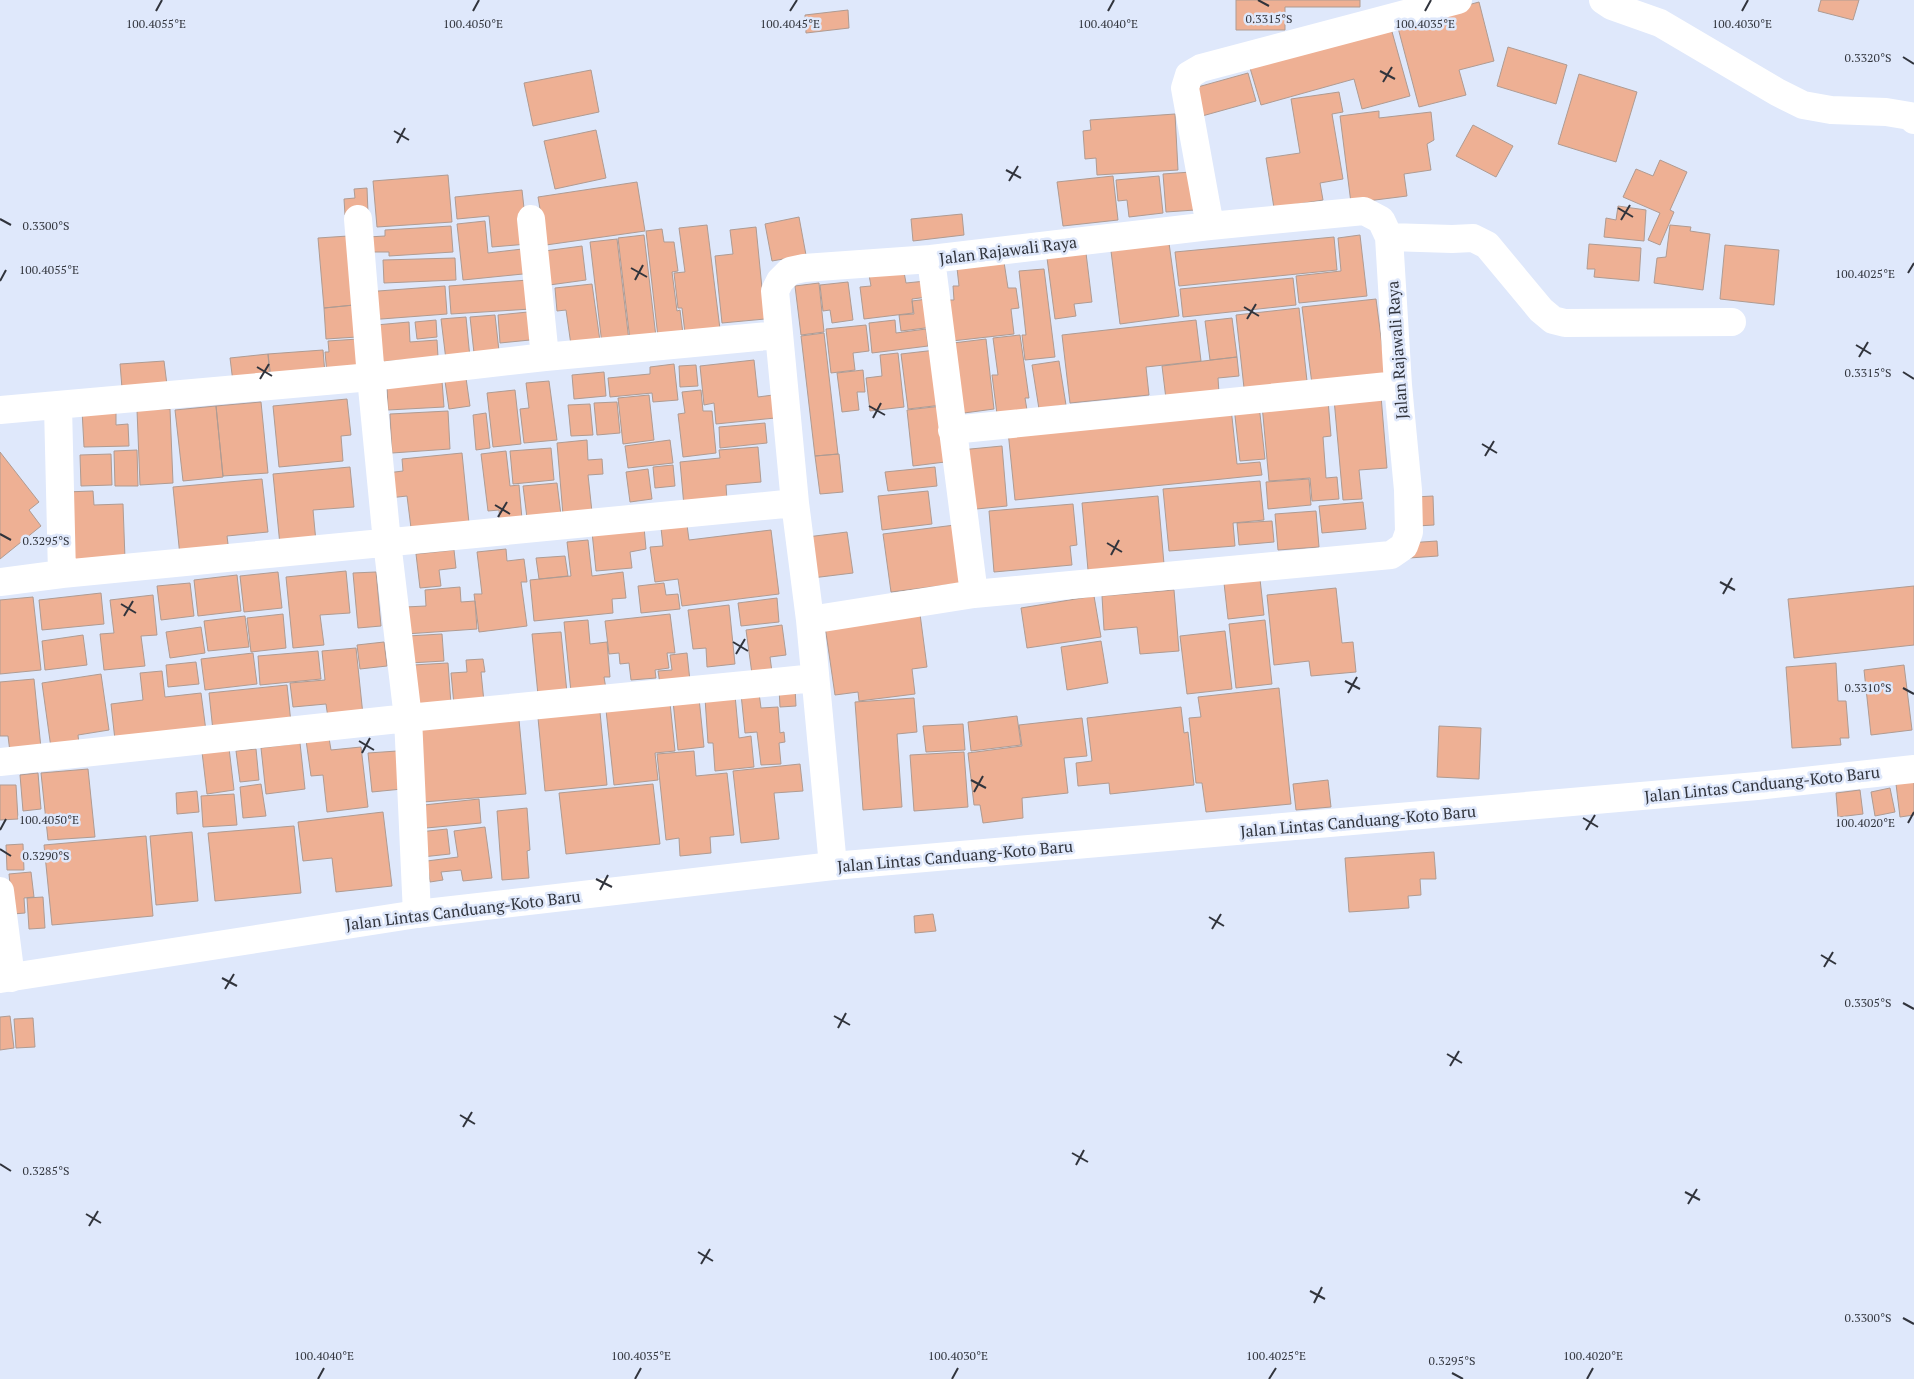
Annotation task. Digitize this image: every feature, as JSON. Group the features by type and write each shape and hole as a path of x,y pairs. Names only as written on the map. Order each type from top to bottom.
{"street":[{"path":"1210,226 1185,88 1189,75 1201,68 1458,0"},
{"path":"1603,0 1612,6 1660,23 1777,92 1803,105 1831,110 1886,112 1910,116 1914,120"},
{"name":"Jalan Rajawali Raya","path":"810,620 974,594 1391,555 1404,546 1409,532 1408,490 1398,385 1389,237 1381,220 1364,210 931,259 804,268 790,271 780,281 775,291 778,335 810,620 833,866"},
{"path":"531,218 545,357"},
{"path":"358,219 387,542 408,718 417,914"},
{"path":"1389,237 1473,238 1488,245 1541,310 1553,320 1565,323 1732,322"},
{"path":"931,259 974,594"},
{"path":"0,410 371,377 545,357 778,335"},
{"path":"952,430 1398,385"},
{"path":"58,406 62,574"},
{"path":"0,582 62,574 796,503"},
{"path":"0,762 408,718 815,678"},
{"name":"Jalan Lintas Canduang-Koto Baru","path":"6,979 417,914 833,866 1757,786 1914,769"},
{"path":"0,891 6,979"}],"building":[{"path":"1236,0 1360,0 1360,7 1285,7 1285,30 1236,30"},
{"path":"1821,0 1859,0 1853,20 1818,11"},
{"path":"1479,2 1494,61 1459,70 1466,95 1419,107 1397,24"},
{"path":"848,10 849,28 806,33 805,15"},
{"path":"1389,21 1410,96 1362,109 1354,79 1261,105 1250,68"},
{"path":"1508,47 1567,65 1556,104 1497,86"},
{"path":"591,70 599,112 533,126 524,83"},
{"path":"1248,73 1256,101 1195,118 1187,90"},
{"path":"1579,74 1637,92 1616,162 1558,144"},
{"path":"1339,92 1343,112 1332,114 1343,179 1320,183 1323,200 1274,208 1266,158 1300,153 1291,99"},
{"path":"1379,111 1379,118 1431,112 1434,140 1427,144 1431,170 1404,174 1407,196 1351,203 1340,116"},
{"path":"1175,114 1178,170 1097,175 1096,158 1085,159 1083,131 1091,130 1090,120"},
{"path":"1473,125 1513,146 1496,177 1456,156"},
{"path":"596,130 606,178 555,189 544,141"},
{"path":"1660,160 1687,172 1670,210 1674,212 1660,245 1648,240 1660,213 1623,197 1636,169 1653,176"},
{"path":"1191,172 1195,210 1166,212 1163,174"},
{"path":"448,175 452,222 377,227 373,181"},
{"path":"1113,176 1118,220 1063,226 1057,182"},
{"path":"1159,176 1163,213 1129,217 1127,200 1118,201 1116,180"},
{"path":"637,182 645,231 546,245 538,197"},
{"path":"367,188 368,213 345,215 344,199 355,198 354,189"},
{"path":"522,190 528,244 492,247 489,216 457,219 455,197"},
{"path":"1618,206 1646,210 1644,241 1604,237 1606,218 1616,220"},
{"path":"962,214 964,235 913,241 911,219"},
{"path":"799,217 806,255 772,261 765,224"},
{"path":"485,221 488,253 531,248 533,273 463,280 457,224"},
{"path":"707,225 720,329 685,333 682,308 678,308 674,273 685,272 679,228"},
{"path":"1670,225 1691,227 1690,231 1710,234 1703,290 1654,283 1657,258 1666,257"},
{"path":"451,226 453,252 389,256 389,252 369,252 368,237 385,236 385,230"},
{"path":"756,227 765,319 722,323 715,256 733,254 730,230"},
{"path":"662,229 664,242 674,242 678,271 672,272 677,311 680,310 683,334 658,337 646,231"},
{"path":"644,235 656,337 630,340 618,238"},
{"path":"1360,235 1367,296 1299,303 1296,276 1341,271 1338,238"},
{"path":"348,236 354,305 324,308 318,238"},
{"path":"1334,237 1337,270 1179,286 1175,252"},
{"path":"617,239 629,341 602,344 590,242"},
{"path":"1169,243 1179,316 1120,324 1111,251"},
{"path":"1589,244 1641,248 1639,281 1594,277 1595,269 1587,269"},
{"path":"1725,245 1779,250 1774,305 1720,299"},
{"path":"582,246 586,280 542,286 537,252"},
{"path":"1086,253 1092,302 1074,304 1076,316 1055,319 1047,258"},
{"path":"455,258 456,280 384,283 383,260"},
{"path":"1004,262 1008,288 1016,288 1019,308 1011,309 1014,334 943,342 947,300 954,300 953,286 959,286 957,268"},
{"path":"1044,269 1055,357 1025,360 1022,335 1026,335 1019,271"},
{"path":"904,272 906,283 926,281 928,297 912,299 913,313 864,319 860,287 871,286 869,275"},
{"path":"1293,278 1296,305 1183,317 1180,289"},
{"path":"528,280 531,309 451,314 449,286"},
{"path":"848,282 853,320 832,323 830,310 823,311 820,285"},
{"path":"819,283 824,332 801,335 795,286"},
{"path":"592,284 600,341 571,345 566,310 557,311 555,288"},
{"path":"445,286 447,314 368,320 365,292"},
{"path":"935,298 933,327 901,331 899,315 914,314 912,301"},
{"path":"1376,299 1386,376 1312,384 1302,307"},
{"path":"354,305 357,337 326,339 324,308"},
{"path":"1299,308 1307,381 1244,388 1236,315"},
{"path":"538,311 540,339 500,343 498,315"},
{"path":"495,315 499,351 474,353 470,317"},
{"path":"466,317 470,358 446,360 441,319"},
{"path":"1232,318 1237,357 1210,360 1205,321"},
{"path":"436,320 437,337 417,339 415,322"},
{"path":"895,320 896,333 926,329 928,346 872,353 869,323"},
{"path":"1196,320 1201,361 1146,367 1149,395 1070,403 1062,335"},
{"path":"409,322 410,342 437,340 438,357 379,362 376,325"},
{"path":"866,325 869,351 853,353 855,370 831,373 826,329"},
{"path":"824,333 838,454 815,456 801,336"},
{"path":"1020,335 1029,398 1025,398 1027,410 997,414 992,375 998,375 993,338"},
{"path":"358,339 361,372 327,374 325,352 329,352 328,341"},
{"path":"986,339 994,409 964,413 945,344"},
{"path":"323,350 325,374 271,378 268,354"},
{"path":"936,350 942,405 908,409 901,354"},
{"path":"898,353 904,407 870,411 866,378 882,376 880,355"},
{"path":"268,354 270,380 233,382 230,358"},
{"path":"1237,357 1239,376 1218,378 1219,393 1166,399 1162,366"},
{"path":"754,360 758,397 773,395 775,418 716,424 714,403 704,405 700,366"},
{"path":"164,361 167,385 122,388 120,364"},
{"path":"1059,361 1066,405 1039,409 1032,365"},
{"path":"674,364 678,400 653,402 652,393 610,397 608,378 650,374 650,367"},
{"path":"696,365 698,386 680,387 679,366"},
{"path":"863,370 865,392 857,392 859,410 842,412 837,373"},
{"path":"604,372 606,396 574,399 572,375"},
{"path":"466,378 470,406 449,409 445,381"},
{"path":"442,381 444,407 388,410 387,384"},
{"path":"549,381 557,440 524,443 520,409 529,408 526,383"},
{"path":"515,390 521,444 493,447 487,393"},
{"path":"701,390 703,411 712,411 716,453 683,457 678,414 685,413 682,392"},
{"path":"649,395 654,440 623,444 618,398"},
{"path":"1381,396 1387,468 1359,470 1362,499 1343,500 1334,399"},
{"path":"347,399 351,435 341,436 343,461 279,467 273,406"},
{"path":"1328,400 1331,436 1323,437 1326,478 1337,477 1339,499 1312,501 1310,478 1269,481 1262,405"},
{"path":"261,402 268,473 223,476 216,406"},
{"path":"617,402 620,433 597,435 594,403"},
{"path":"590,404 593,435 571,436 568,405"},
{"path":"1259,405 1265,459 1240,461 1234,407"},
{"path":"216,406 223,477 183,481 175,410"},
{"path":"942,406 953,461 913,466 907,410"},
{"path":"1231,408 1237,464 1260,462 1262,475 1015,500 1008,431"},
{"path":"116,409 116,425 128,424 129,446 84,447 82,410"},
{"path":"170,409 173,483 140,485 137,410"},
{"path":"448,411 450,449 392,453 390,414"},
{"path":"486,413 490,448 476,450 473,415"},
{"path":"765,423 767,443 720,448 719,427"},
{"path":"587,440 588,460 602,459 603,474 588,475 592,512 563,515 557,443"},
{"path":"670,440 673,463 628,468 625,446"},
{"path":"1002,446 1007,506 966,510 960,450"},
{"path":"758,447 761,482 726,485 727,501 684,506 680,462 720,458 719,450"},
{"path":"551,448 554,480 513,484 510,451"},
{"path":"137,450 138,486 115,486 114,451"},
{"path":"506,451 510,486 519,485 522,519 500,522 499,510 488,511 481,454"},
{"path":"0,452 39,502 29,510 41,526 0,559"},
{"path":"462,453 469,523 411,528 407,496 389,498 387,473 403,471 402,459"},
{"path":"111,454 112,485 81,486 80,455"},
{"path":"839,454 843,492 820,494 815,456"},
{"path":"673,465 675,486 655,488 653,467"},
{"path":"350,467 354,507 313,510 316,542 280,545 273,474"},
{"path":"935,467 937,486 888,491 885,472"},
{"path":"648,469 652,499 630,502 626,472"},
{"path":"262,479 268,532 227,536 229,552 180,556 173,487"},
{"path":"1309,479 1311,505 1268,509 1266,482"},
{"path":"1260,481 1264,520 1233,523 1235,546 1169,551 1163,489"},
{"path":"557,483 561,515 527,518 523,486"},
{"path":"93,491 94,505 123,504 125,559 68,561 65,492"},
{"path":"928,491 932,524 882,530 878,496"},
{"path":"1158,496 1164,564 1088,570 1082,503"},
{"path":"1433,496 1434,525 1417,526 1415,497"},
{"path":"1363,502 1366,529 1322,533 1319,506"},
{"path":"1073,504 1077,545 1070,546 1072,565 994,572 989,511"},
{"path":"1316,511 1319,547 1278,550 1275,514"},
{"path":"1272,521 1274,542 1239,545 1237,523"},
{"path":"687,525 689,540 771,530 779,594 682,606 678,579 655,582 650,547 663,546 661,528"},
{"path":"955,525 963,583 891,592 883,534"},
{"path":"644,527 646,549 630,552 632,568 596,571 592,532"},
{"path":"847,532 853,573 812,578 807,537"},
{"path":"588,540 592,576 623,572 626,598 612,599 613,613 534,621 530,580 571,576 567,542"},
{"path":"1437,541 1438,556 1409,558 1407,543"},
{"path":"506,549 507,561 524,559 527,582 521,582 527,626 479,632 474,594 482,594 477,552"},
{"path":"454,550 456,568 439,570 441,586 420,588 416,554"},
{"path":"565,556 568,576 539,579 536,558"},
{"path":"346,571 350,613 320,615 324,645 293,648 286,577"},
{"path":"278,572 282,608 244,612 240,576"},
{"path":"376,572 381,626 358,628 353,573"},
{"path":"237,575 241,611 198,616 194,580"},
{"path":"1260,579 1264,615 1228,619 1224,583"},
{"path":"190,583 194,616 161,620 157,586"},
{"path":"664,583 666,595 678,594 680,609 641,613 638,586"},
{"path":"1914,586 1914,645 1794,658 1788,599"},
{"path":"460,587 461,602 475,601 477,629 406,634 405,607 426,606 425,590"},
{"path":"1336,588 1342,643 1353,642 1356,672 1311,676 1309,661 1274,665 1267,595"},
{"path":"1174,590 1179,651 1140,654 1137,627 1104,630 1102,596"},
{"path":"101,593 104,624 42,630 39,600"},
{"path":"153,595 157,635 141,636 145,666 104,670 100,634 114,633 110,600"},
{"path":"1094,596 1101,637 1027,648 1021,608"},
{"path":"33,597 41,670 0,674 0,600"},
{"path":"777,598 779,622 741,626 738,603"},
{"path":"729,605 735,664 707,667 706,648 693,649 688,610"},
{"path":"283,614 286,648 251,652 247,618"},
{"path":"670,614 675,653 667,653 669,668 655,670 656,678 631,680 629,663 620,664 619,653 609,654 605,621"},
{"path":"920,614 927,667 912,669 915,694 859,701 858,692 835,695 825,626"},
{"path":"245,616 249,647 208,651 204,621"},
{"path":"588,620 590,644 607,642 610,677 604,677 606,689 571,692 564,622"},
{"path":"1265,620 1272,684 1236,688 1229,624"},
{"path":"782,625 786,655 770,657 772,672 752,674 746,630"},
{"path":"201,627 205,653 170,658 166,632"},
{"path":"1225,631 1232,689 1187,694 1180,636"},
{"path":"561,632 567,693 538,695 532,634"},
{"path":"442,634 444,661 410,663 408,636"},
{"path":"83,635 87,665 45,670 42,641"},
{"path":"1101,641 1108,683 1067,690 1061,647"},
{"path":"384,642 387,666 360,669 357,645"},
{"path":"356,648 363,715 328,718 326,704 293,707 290,683 325,680 322,651"},
{"path":"318,651 321,679 260,685 258,656"},
{"path":"253,653 257,684 205,690 201,659"},
{"path":"687,653 690,681 660,684 658,671 672,670 670,655"},
{"path":"483,659 485,672 481,672 484,702 454,705 451,673 467,672 466,660"},
{"path":"196,662 199,684 168,687 166,665"},
{"path":"448,663 451,704 416,706 413,665"},
{"path":"1836,663 1838,701 1846,701 1849,738 1840,738 1841,745 1792,748 1786,667"},
{"path":"1904,665 1912,730 1871,735 1864,670"},
{"path":"162,671 165,697 201,693 206,731 115,740 111,704 143,700 140,673"},
{"path":"101,674 109,730 78,735 79,744 51,748 42,683"},
{"path":"34,679 41,748 10,752 8,736 0,736 0,682"},
{"path":"287,685 291,723 213,731 209,693"},
{"path":"779,688 795,688 796,706 780,707"},
{"path":"1279,688 1291,804 1206,812 1202,783 1196,783 1189,718 1201,717 1198,697"},
{"path":"759,693 761,708 778,707 780,733 784,732 785,742 779,743 781,764 761,765 757,732 745,733 741,694"},
{"path":"735,695 739,738 751,736 754,767 715,771 713,743 708,743 705,698"},
{"path":"699,698 704,747 678,750 673,701"},
{"path":"914,698 917,732 897,734 902,807 863,810 855,702"},
{"path":"670,703 675,751 655,753 658,780 614,785 606,710"},
{"path":"1181,707 1184,733 1188,732 1194,785 1110,794 1109,783 1078,786 1076,763 1092,761 1087,718"},
{"path":"600,712 607,785 545,791 538,718"},
{"path":"1017,716 1021,745 971,751 968,722"},
{"path":"1082,718 1087,756 1064,758 1068,793 1022,798 1023,818 983,823 980,805 974,805 968,753 1022,746 1019,725"},
{"path":"519,720 526,794 423,802 417,728"},
{"path":"963,724 965,750 926,752 923,726"},
{"path":"1439,726 1481,728 1479,779 1437,777"},
{"path":"329,738 331,750 361,747 368,807 327,812 323,775 311,776 306,740"},
{"path":"300,743 305,789 266,794 261,748"},
{"path":"229,748 234,790 207,794 202,752"},
{"path":"256,749 259,780 240,782 236,751"},
{"path":"397,751 402,789 372,792 368,753"},
{"path":"694,751 696,776 727,773 734,835 710,837 711,853 680,856 679,838 666,840 657,754"},
{"path":"964,752 968,807 914,811 910,755"},
{"path":"800,764 803,791 774,793 779,839 741,843 733,771"},
{"path":"88,769 95,837 48,840 41,773"},
{"path":"38,773 41,809 23,811 20,775"},
{"path":"1328,780 1331,807 1296,810 1293,784"},
{"path":"1914,781 1914,815 1900,817 1896,784"},
{"path":"261,784 266,816 243,818 240,787"},
{"path":"653,784 660,844 566,854 559,793"},
{"path":"0,785 16,785 18,819 0,820"},
{"path":"1890,788 1895,812 1875,816 1871,792"},
{"path":"1860,790 1863,814 1838,817 1836,793"},
{"path":"197,791 199,812 177,814 176,793"},
{"path":"234,794 237,825 203,827 201,796"},
{"path":"479,799 481,823 426,828 424,805"},
{"path":"527,808 530,850 527,851 529,878 502,880 497,811"},
{"path":"383,812 392,886 336,892 332,858 303,861 298,822"},
{"path":"294,826 301,893 215,901 208,833"},
{"path":"485,827 492,878 463,881 461,870 441,872 443,880 430,882 427,861 458,857 454,831"},
{"path":"447,829 450,854 422,857 419,832"},
{"path":"192,832 198,901 156,905 150,836"},
{"path":"146,836 153,916 52,925 44,845"},
{"path":"23,844 24,870 7,870 6,845"},
{"path":"1434,852 1436,879 1420,879 1421,895 1408,896 1409,908 1349,912 1345,858"},
{"path":"31,872 34,897 24,898 25,913 13,914 9,874"},
{"path":"43,897 45,928 29,929 27,898"},
{"path":"933,914 936,931 915,933 914,916"},
{"path":"10,1016 14,1048 0,1050 0,1017"},
{"path":"33,1018 35,1047 16,1048 14,1019"}]}
